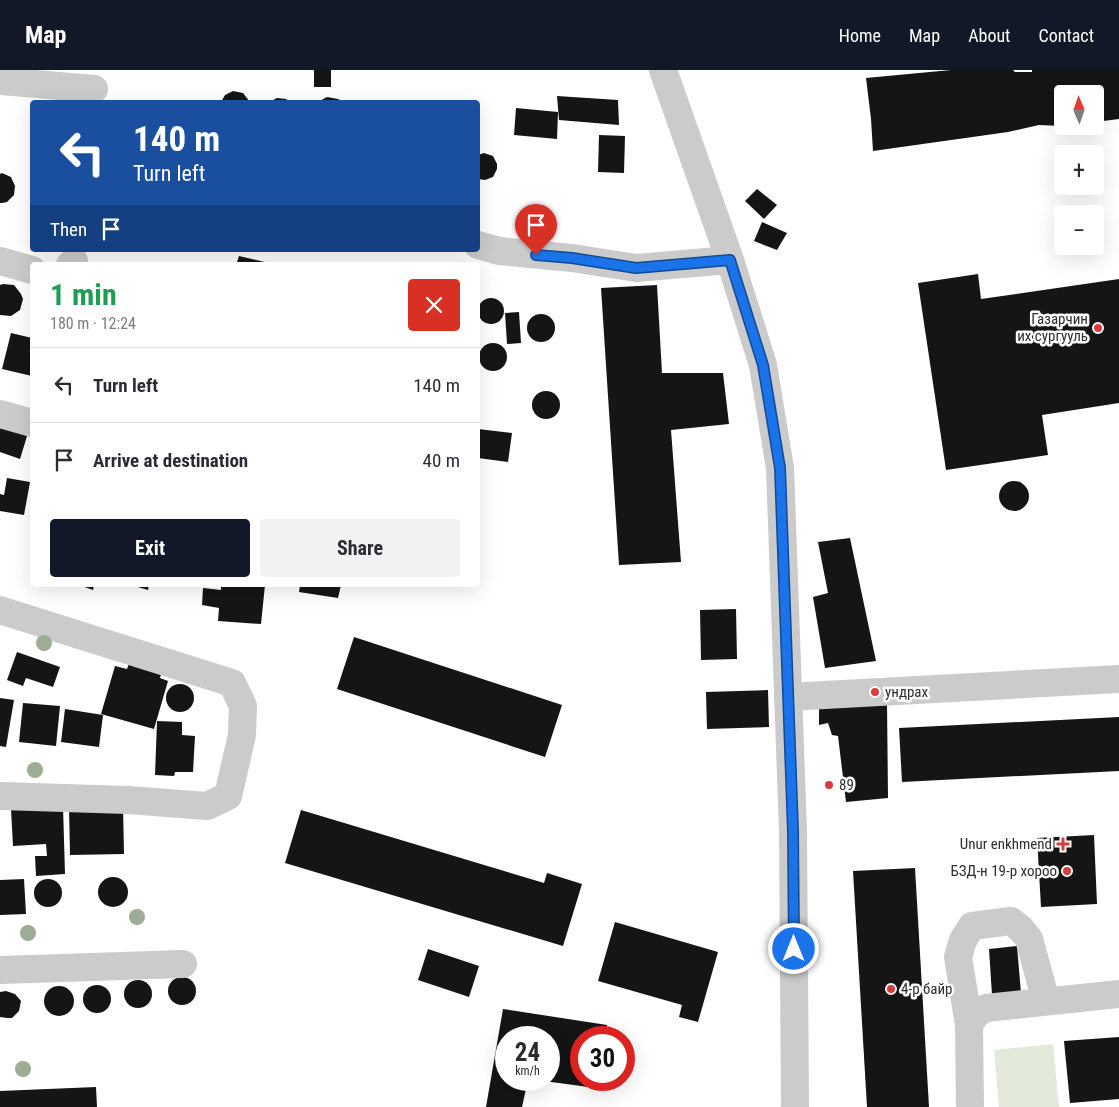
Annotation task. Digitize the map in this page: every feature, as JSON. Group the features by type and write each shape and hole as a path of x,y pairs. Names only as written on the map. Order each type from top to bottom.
{"street":[{"path":"663,70 730,260 763,365 780,468 793,831 795,1107"},
{"path":"0,82 94,89"},
{"path":"480,246 500,251 572,258 636,268 730,260"},
{"path":"0,261 30,269"},
{"path":"0,414 30,422"},
{"path":"0,610 232,683 243,706 242,735 228,796 208,806 128,800 0,796"},
{"path":"788,697 1119,678"},
{"path":"970,1107 969,1025 958,957 963,940 972,926 1011,921 1021,928 1029,939 1046,1002"},
{"path":"0,970 183,964"},
{"path":"969,1025 976,1014 986,1008 1119,994"}],"shaded area":[{"path":"1053,1044 1059,1107 999,1107 994,1050"}],"building":[{"path":"314,70 331,70 331,87 314,87"},
{"path":"951,70 1013,70 1015,72 1032,72 1032,70 1119,70 1119,119 1104,121 1104,85 1054,85 1054,126 1039,125 1008,132 873,151 866,78"},
{"path":"233,91 243,93 248,100 222,100 225,95"},
{"path":"557,96 618,100 619,125 559,120"},
{"path":"327,97 340,100 322,100"},
{"path":"277,98 287,100 273,100"},
{"path":"516,108 558,112 557,139 514,135"},
{"path":"599,135 625,136 624,173 598,172"},
{"path":"484,153 493,156 497,164 493,177 485,180 480,179 480,154"},
{"path":"0,174 11,177 15,186 14,195 7,202 0,203"},
{"path":"757,189 777,205 764,219 745,201"},
{"path":"762,222 787,233 777,250 754,241"},
{"path":"239,256 264,262 237,262"},
{"path":"978,274 981,299 1119,279 1119,403 1042,415 1048,455 946,470 918,283"},
{"path":"0,285 14,285 23,299 20,310 11,316 0,315"},
{"path":"657,285 662,373 723,373 729,424 671,430 681,562 619,565 601,288"},
{"path":"486,299 496,299 503,306 503,316 496,323 486,323 480,317 480,305"},
{"path":"519,312 521,343 507,344 505,313"},
{"path":"541,314 551,318 555,328 551,338 541,342 531,338 527,328 531,318"},
{"path":"11,333 30,338 30,376 2,369"},
{"path":"488,344 498,344 506,352 506,362 498,370 488,370 480,362 480,352"},
{"path":"546,391 556,395 560,405 556,415 546,419 536,415 532,405 536,395"},
{"path":"0,424 28,433 20,459 0,452"},
{"path":"480,429 512,433 508,462 480,458"},
{"path":"7,478 30,482 24,515 0,511 0,494 4,495"},
{"path":"1014,481 1020,482 1028,490 1028,502 1020,510 1014,511 1008,510 1000,502 999,496 1000,490 1008,482"},
{"path":"850,538 876,661 825,668 813,597 828,593 818,542"},
{"path":"138,587 149,587 148,590"},
{"path":"221,587 265,587 261,624 218,621 219,608 202,605 203,588 221,590"},
{"path":"300,587 341,587 338,598 299,592"},
{"path":"736,609 737,659 701,660 700,610"},
{"path":"354,637 562,705 545,757 337,689"},
{"path":"17,652 60,667 53,687 26,678 23,686 7,680"},
{"path":"131,658 163,667 160,678 168,681 154,729 101,714 115,666 127,669"},
{"path":"180,684 190,688 194,698 190,708 180,712 170,708 166,698 170,688"},
{"path":"768,690 769,727 707,729 706,692"},
{"path":"0,698 14,700 6,747 0,746"},
{"path":"887,702 888,798 846,802 838,736 832,735 828,723 819,725 819,703"},
{"path":"23,703 60,706 56,746 19,742"},
{"path":"65,709 103,715 99,747 61,742"},
{"path":"1119,717 1119,771 902,782 899,728"},
{"path":"157,721 182,722 182,735 195,736 193,772 175,772 174,776 155,775"},
{"path":"63,806 65,874 36,876 35,856 47,856 46,844 13,846 11,809"},
{"path":"123,806 124,854 70,855 69,807"},
{"path":"301,810 544,883 547,873 582,884 563,946 285,863"},
{"name":"БЗД-н 19-р хороо","path":"1094,835 1097,904 1041,907 1037,838"},
{"name":"4-р байр","path":"915,868 929,1107 867,1107 853,871"},
{"path":"113,877 123,882 128,892 123,902 113,907 103,902 98,892 103,882"},
{"path":"24,879 26,914 0,915 0,880"},
{"path":"48,879 58,883 62,893 58,903 48,907 38,903 34,893 38,883"},
{"path":"615,922 718,952 698,1022 679,1017 682,1005 598,981"},
{"path":"1017,946 1021,993 992,995 989,949"},
{"path":"428,949 479,966 469,997 418,980"},
{"path":"182,977 192,981 196,991 192,1001 182,1005 172,1001 168,991 172,981"},
{"path":"138,980 148,984 152,994 148,1004 138,1008 128,1004 124,994 128,984"},
{"path":"97,985 107,989 111,999 107,1009 97,1013 87,1009 83,999 87,989"},
{"path":"59,986 70,990 74,1001 70,1012 59,1016 48,1012 44,1001 48,990"},
{"path":"6,991 15,994 21,1001 19,1011 12,1018 0,1017 0,992"},
{"path":"503,1009 607,1025 570,1026 570,1085 560,1083 560,1026 500,1026"},
{"path":"1119,1037 1119,1099 1070,1103 1064,1041"},
{"path":"495,1055 495,1091 526,1091 522,1107 486,1107"},
{"path":"96,1087 97,1107 0,1107 0,1091"}],"place":[{"name":"Газарчин их сургууль","path":"1098,328"},
{"name":"ундрах","path":"875,692"},
{"name":"89","path":"829,785"},
{"name":"Unur enkhmend","path":"1063,844"},
{"name":"БЗД-н 19-р хороо","path":"1067,871"},
{"name":"4-р байр","path":"891,989"}],"route":[{"path":"536,255 572,258 636,268 730,260 763,365 780,468 793,831 794,949"}]}
